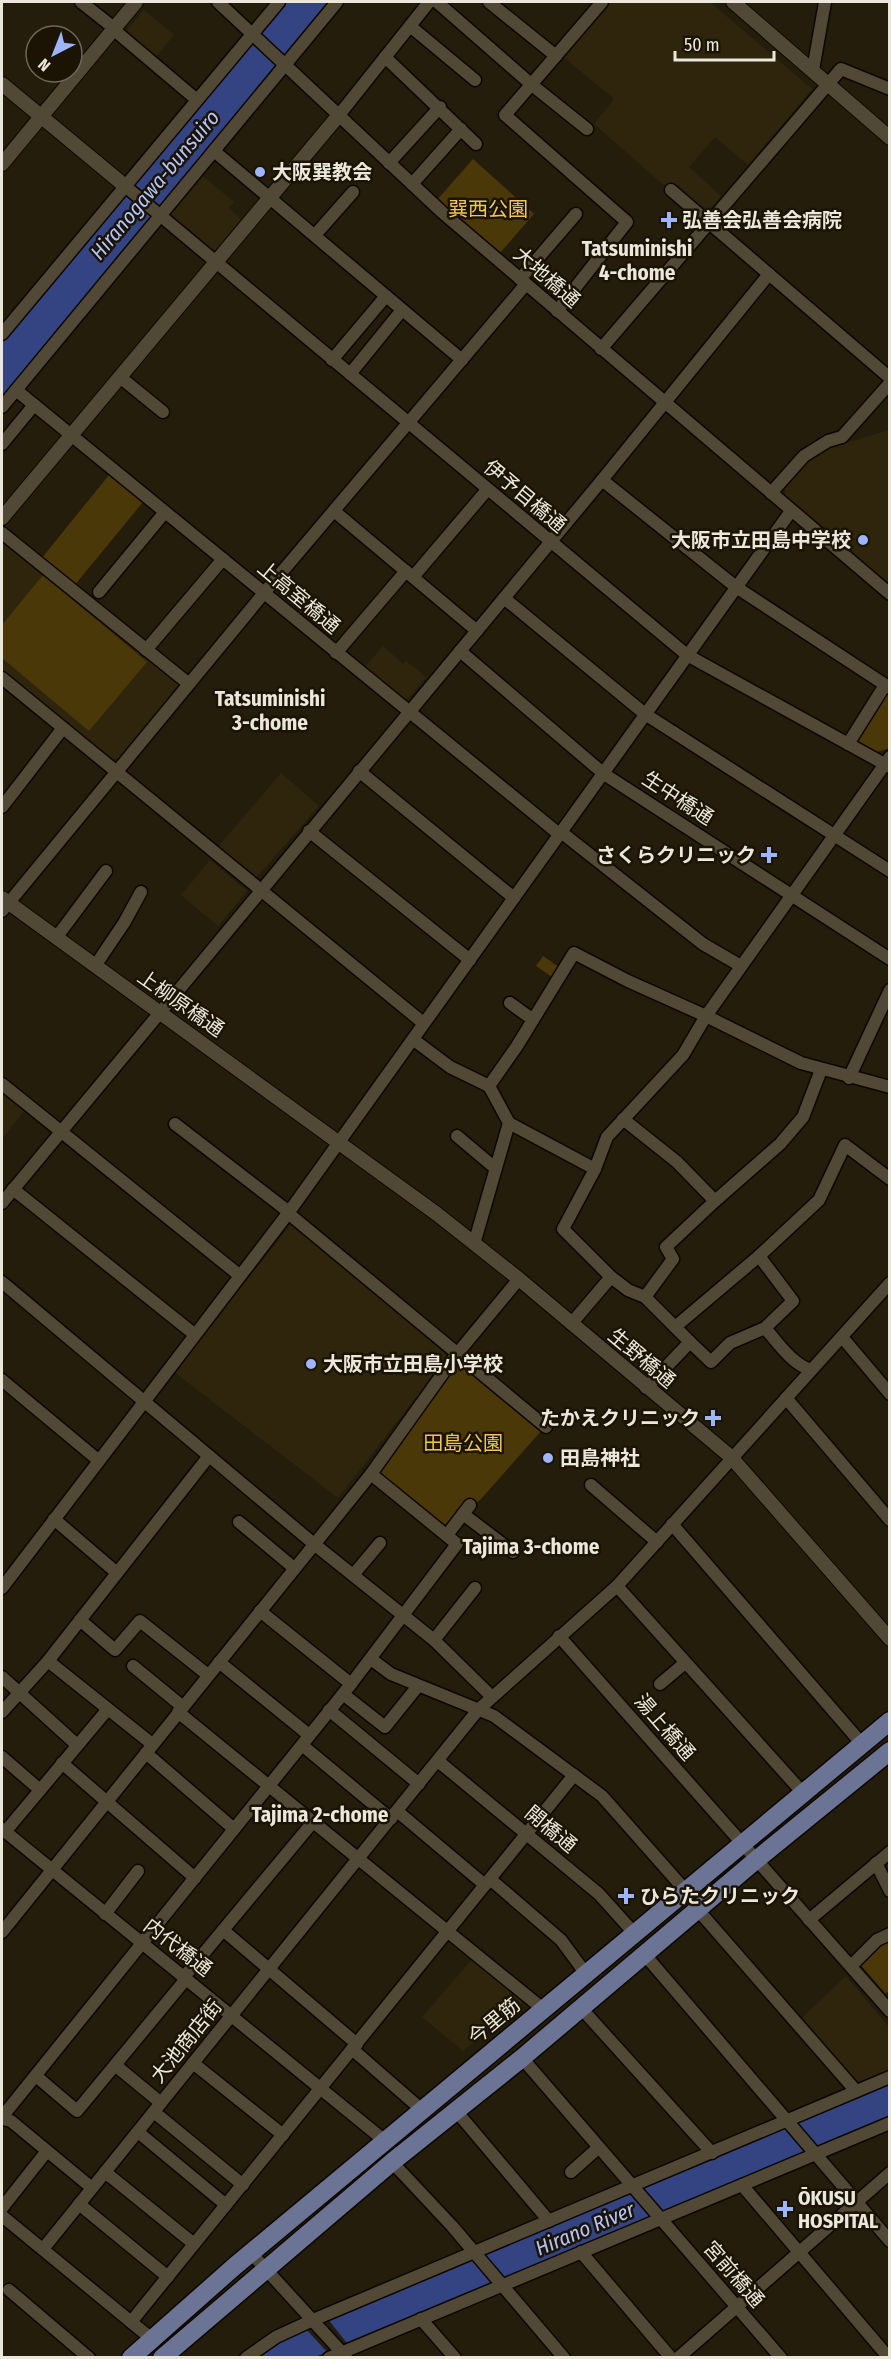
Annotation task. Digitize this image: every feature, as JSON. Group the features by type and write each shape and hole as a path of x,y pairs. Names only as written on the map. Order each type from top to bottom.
{"main road":[{"name":"今里筋","path":"131,2358 251,2253 890,1721"},
{"path":"172,2354 266,2268 392,2162 457,2112 756,1860 890,1751"}],"street":[{"path":"81,2 197,100"},
{"path":"2,164 136,2"},
{"path":"218,2 252,34"},
{"path":"2,334 279,2"},
{"path":"2,407 337,2"},
{"path":"2,518 339,115 429,2"},
{"path":"437,2 531,85 586,129"},
{"path":"489,2 556,56"},
{"path":"557,311 627,222 506,115 602,2"},
{"path":"733,2 890,138"},
{"path":"813,70 825,2"},
{"path":"410,26 475,80"},
{"name":"大地橋通","path":"252,34 389,163 523,282 890,594"},
{"path":"385,57 440,107 476,144"},
{"path":"601,349 708,220 841,69 890,89"},
{"path":"2,84 125,186"},
{"path":"389,163 440,107"},
{"path":"412,184 461,129"},
{"path":"214,152 270,196 462,360"},
{"name":"伊予目橋通","path":"125,186 687,655 848,744 888,763"},
{"path":"670,189 890,380 842,437 828,441 804,456 771,493"},
{"path":"315,235 353,192"},
{"path":"4,904 462,360 576,214"},
{"path":"2,1203 602,480 769,274"},
{"path":"332,360 386,296"},
{"path":"350,374 402,310"},
{"path":"120,377 163,412"},
{"name":"上高室橋通","path":"16,390 408,712 560,833 703,944 741,966"},
{"path":"2,444 34,405"},
{"path":"602,480 736,587 887,687 848,744"},
{"path":"336,653 487,489"},
{"path":"334,511 477,631"},
{"path":"99,592 165,512"},
{"path":"2,1588 288,1212 337,1142 414,1040 422,1022 470,960 791,512"},
{"path":"2,533 189,684"},
{"path":"146,650 223,559"},
{"path":"504,598 645,714 890,871"},
{"name":"生中橋通","path":"460,651 604,774 890,959"},
{"path":"2,678 259,891 422,1022"},
{"path":"2,807 63,728"},
{"path":"759,1256 793,1300 765,1328 730,1343 711,1362 645,1297 628,1290 611,1277 563,1229 595,1169 608,1137 683,1055 706,1016 741,966 834,834 888,763"},
{"path":"359,771 514,897"},
{"path":"309,831 470,960"},
{"path":"56,938 106,870"},
{"path":"95,966 124,923 141,892"},
{"name":"上柳原橋通","path":"4,904 56,938 337,1142"},
{"path":"489,1086 517,1046 574,953 628,981 820,1070 890,1088"},
{"path":"849,1078 890,990"},
{"path":"510,1003 532,1019"},
{"path":"414,1040 450,1067 489,1086 509,1123 595,1169"},
{"path":"645,1297 673,1259 666,1247 780,1144 803,1118 820,1070"},
{"path":"2,1084 239,1275"},
{"path":"623,1119 677,1162 715,1201"},
{"path":"474,1244 509,1123"},
{"path":"176,1124 288,1212 456,1355 546,1427"},
{"path":"457,1136 495,1168"},
{"name":"生野橋通","path":"337,1142 437,1214 731,1457 890,1640"},
{"path":"675,1327 759,1256 819,1200 845,1145 887,1172"},
{"path":"13,1189 194,1334"},
{"path":"571,1324 611,1277"},
{"path":"2,1932 370,1474 456,1355 519,1280"},
{"path":"2,1282 314,1544 434,1640 492,1697"},
{"name":"大池商店街","path":"43,2249 478,1710 617,1586 890,1283"},
{"path":"765,1328 783,1349 804,1368 811,1370"},
{"path":"842,1337 890,1394"},
{"path":"646,1388 690,1342"},
{"path":"2,1380 98,1460"},
{"path":"786,1398 890,1520"},
{"path":"2,1712 48,1661 209,1456"},
{"path":"93,2188 11,2121 2,2118 371,1659 457,1544 370,1474"},
{"path":"591,1485 657,1542"},
{"path":"447,1535 466,1510 513,1552"},
{"path":"54,1520 117,1573"},
{"path":"239,1522 294,1568"},
{"path":"672,1524 862,1744"},
{"path":"353,1575 380,1543"},
{"path":"617,1586 803,1793"},
{"path":"434,1640 475,1588"},
{"path":"260,1611 347,1689 385,1727 418,1686"},
{"path":"80,1620 115,1650 140,1621 208,1675"},
{"name":"湯上橋通","path":"560,1636 890,2011"},
{"path":"371,1659 390,1674 494,1716 602,1796 685,1890"},
{"path":"48,1661 108,1709 234,1829"},
{"path":"219,1662 394,1815 487,1882 561,1940 586,1974"},
{"path":"660,1684 686,1663"},
{"path":"133,1666 313,1822 543,2009"},
{"path":"2,1677 77,1745"},
{"path":"3,1831 108,1709"},
{"path":"329,1710 419,1784"},
{"path":"2,1757 40,1790"},
{"name":"開橋通","path":"438,1761 599,1894 634,1933"},
{"path":"62,1763 195,1878"},
{"path":"131,2322 574,1775"},
{"path":"36,2076 77,2111 313,1822"},
{"name":"内代橋通","path":"3,1831 232,2015 385,2142"},
{"path":"809,1920 890,1852"},
{"path":"876,1863 890,1892"},
{"path":"105,1914 138,1871"},
{"path":"698,1910 856,2091"},
{"path":"223,1930 422,2110"},
{"path":"851,1966 877,1940 890,1934"},
{"path":"645,1955 890,2241"},
{"path":"581,2008 712,2153"},
{"path":"522,2058 633,2188"},
{"path":"194,2063 283,2135"},
{"path":"115,2065 157,2108 243,2185"},
{"path":"246,2358 276,2337 890,2078"},
{"path":"457,2112 549,2221"},
{"path":"329,2358 659,2217 889,2124"},
{"path":"138,2132 226,2205"},
{"path":"571,2172 598,2148"},
{"path":"2,2208 47,2151"},
{"path":"392,2162 564,2358"},
{"path":"105,2172 194,2244"},
{"path":"678,2358 890,2173"},
{"path":"742,2185 889,2358"},
{"name":"宮前橋通","path":"633,2188 781,2358"},
{"path":"79,2204 168,2277"},
{"path":"2,2216 153,2340"},
{"path":"581,2252 671,2358"},
{"path":"251,2253 343,2353"},
{"path":"6,2292 89,2358"},
{"path":"421,2319 455,2358"}],"shaded area":[{"path":"606,2 710,2 812,89 748,165 715,137 689,167 721,196 706,214 667,188 594,124 614,99 561,55"},
{"path":"144,10 174,35 153,60 123,35"},
{"path":"202,175 234,202 229,208 241,219 217,249 213,250 170,214"},
{"name":"大阪市立田島中学校","path":"889,430 889,585 785,495 785,487 805,463 830,448"},
{"path":"2,538 184,684 119,758 111,760 2,670"},
{"path":"383,646 403,664 406,661 426,677 408,699 401,698 364,668"},
{"path":"281,773 319,806 254,880 217,848"},
{"path":"210,860 247,891 218,926 181,895"},
{"path":"2,1092 24,1111 2,1139"},
{"name":"大阪市立田島小学校","path":"292,1223 448,1356 338,1498 174,1372"},
{"path":"473,1958 524,2001 463,2051 422,2017"},
{"path":"846,1976 889,2027 889,2072 859,2084 802,2018"}],"green space":[{"name":"巽西公園","path":"473,159 534,214 499,254 437,200"},
{"path":"109,475 143,502 74,586 41,559"},
{"path":"43,575 147,662 89,731 2,658 2,625"},
{"path":"883,693 889,693 890,748 877,752 855,740"},
{"path":"543,956 559,967 552,977 536,966"},
{"name":"田島公園","path":"459,1363 542,1430 481,1499 446,1528 378,1471"},
{"path":"889,1941 889,1992 885,1993 860,1964 878,1945"}],"water":[{"name":"Hiranogawa-bunsuiro","path":"285,2 333,2 2,399 2,342"},
{"name":"Hirano River","path":"889,2084 889,2117 315,2357 253,2358 294,2334"}],"pier":[{"path":"327,2318 350,2344 328,2353 305,2328"}],"place":[{"name":"大阪巽教会","path":"260,172"},
{"name":"弘善会弘善会病院","path":"669,220"},
{"name":"大阪市立田島中学校","path":"863,540"},
{"name":"さくらクリニック","path":"769,855"},
{"name":"大阪市立田島小学校","path":"311,1364"},
{"name":"たかえクリニック","path":"713,1418"},
{"name":"田島神社","path":"548,1458"},
{"name":"ひらたクリニック","path":"626,1896"},
{"name":"ŌKUSU HOSPITAL","path":"785,2209"}],"district":[{"name":"Tatsuminishi 4-chome","path":"637,261"},
{"name":"Tatsuminishi 3-chome","path":"270,711"},
{"name":"Tajima 3-chome","path":"531,1547"},
{"name":"Tajima 2-chome","path":"320,1815"}]}
